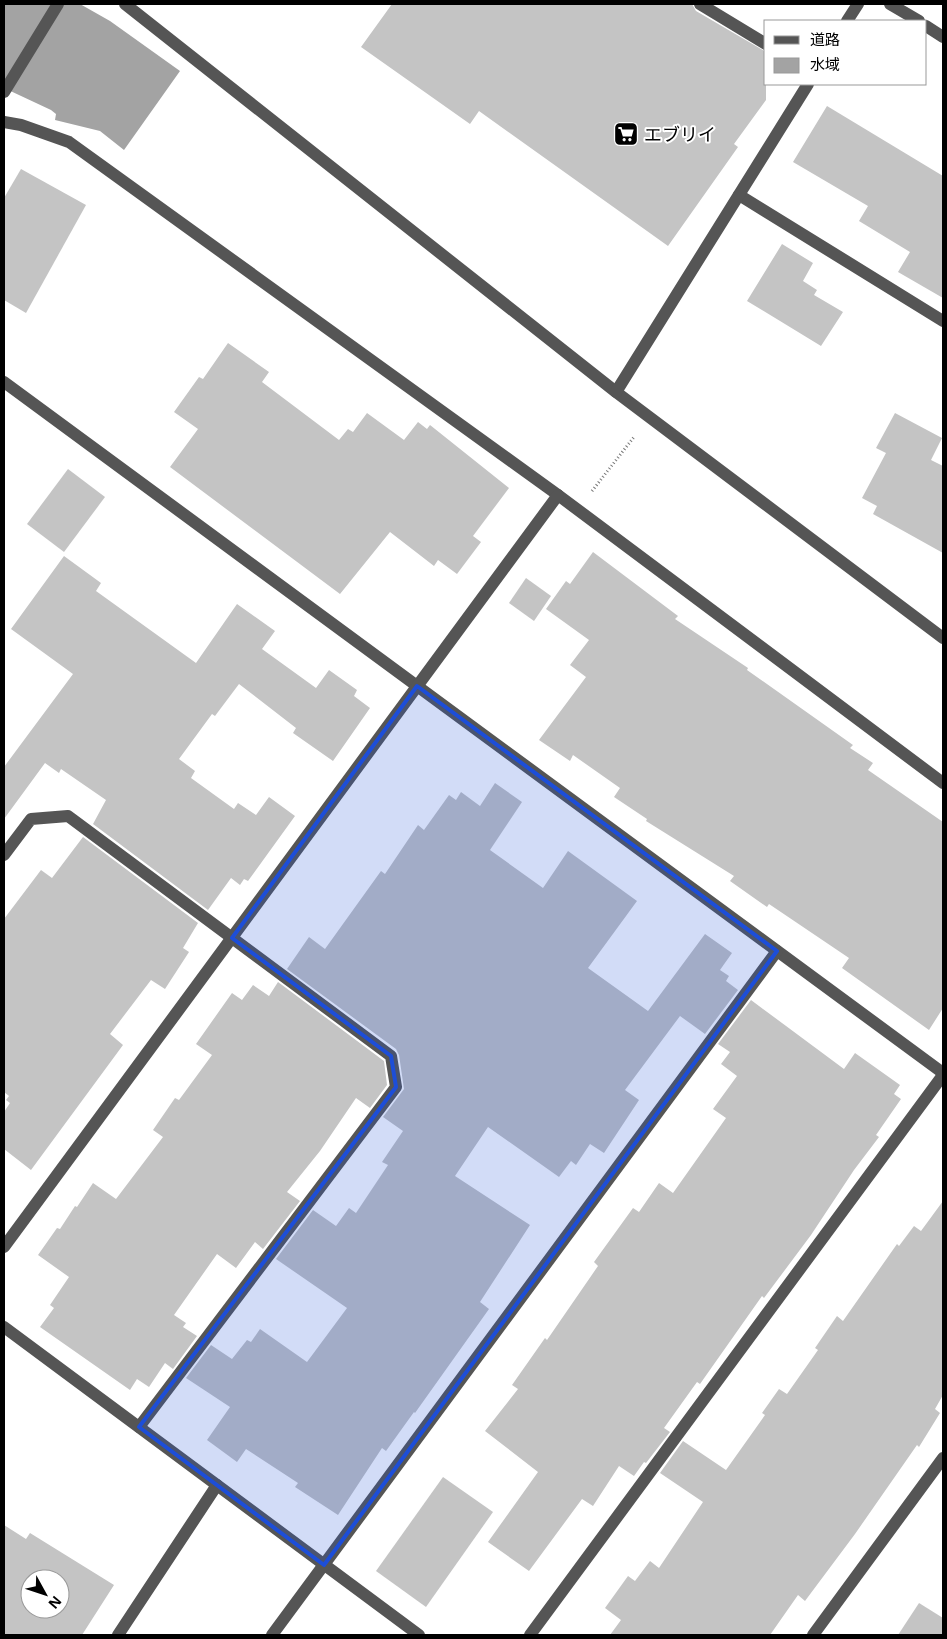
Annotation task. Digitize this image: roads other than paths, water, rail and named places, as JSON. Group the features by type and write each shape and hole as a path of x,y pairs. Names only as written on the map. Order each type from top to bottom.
{"street":[{"path":"4,92 58,4"},
{"path":"125,4 616,392 943,638"},
{"path":"700,4 764,43"},
{"path":"848,20 858,4"},
{"path":"890,4 916,20"},
{"path":"927,27 943,37"},
{"path":"616,392 807,85"},
{"path":"4,122 21,125 69,142 558,495 943,783"},
{"path":"739,195 943,322"},
{"path":"4,382 943,1074 530,1635"},
{"path":"4,1247 558,495"},
{"path":"4,855 31,819 68,816 391,1056 396,1087 139,1427"},
{"path":"272,1635 778,951"},
{"path":"4,1327 419,1635"},
{"path":"814,1635 943,1458"},
{"path":"118,1635 217,1485"}],"water":[{"path":"4,4 80,4 110,21 180,71 124,150 100,131 55,120 56,114 51,110 4,88"}],"place":[{"name":"エブリイ","path":"626,134"}]}
